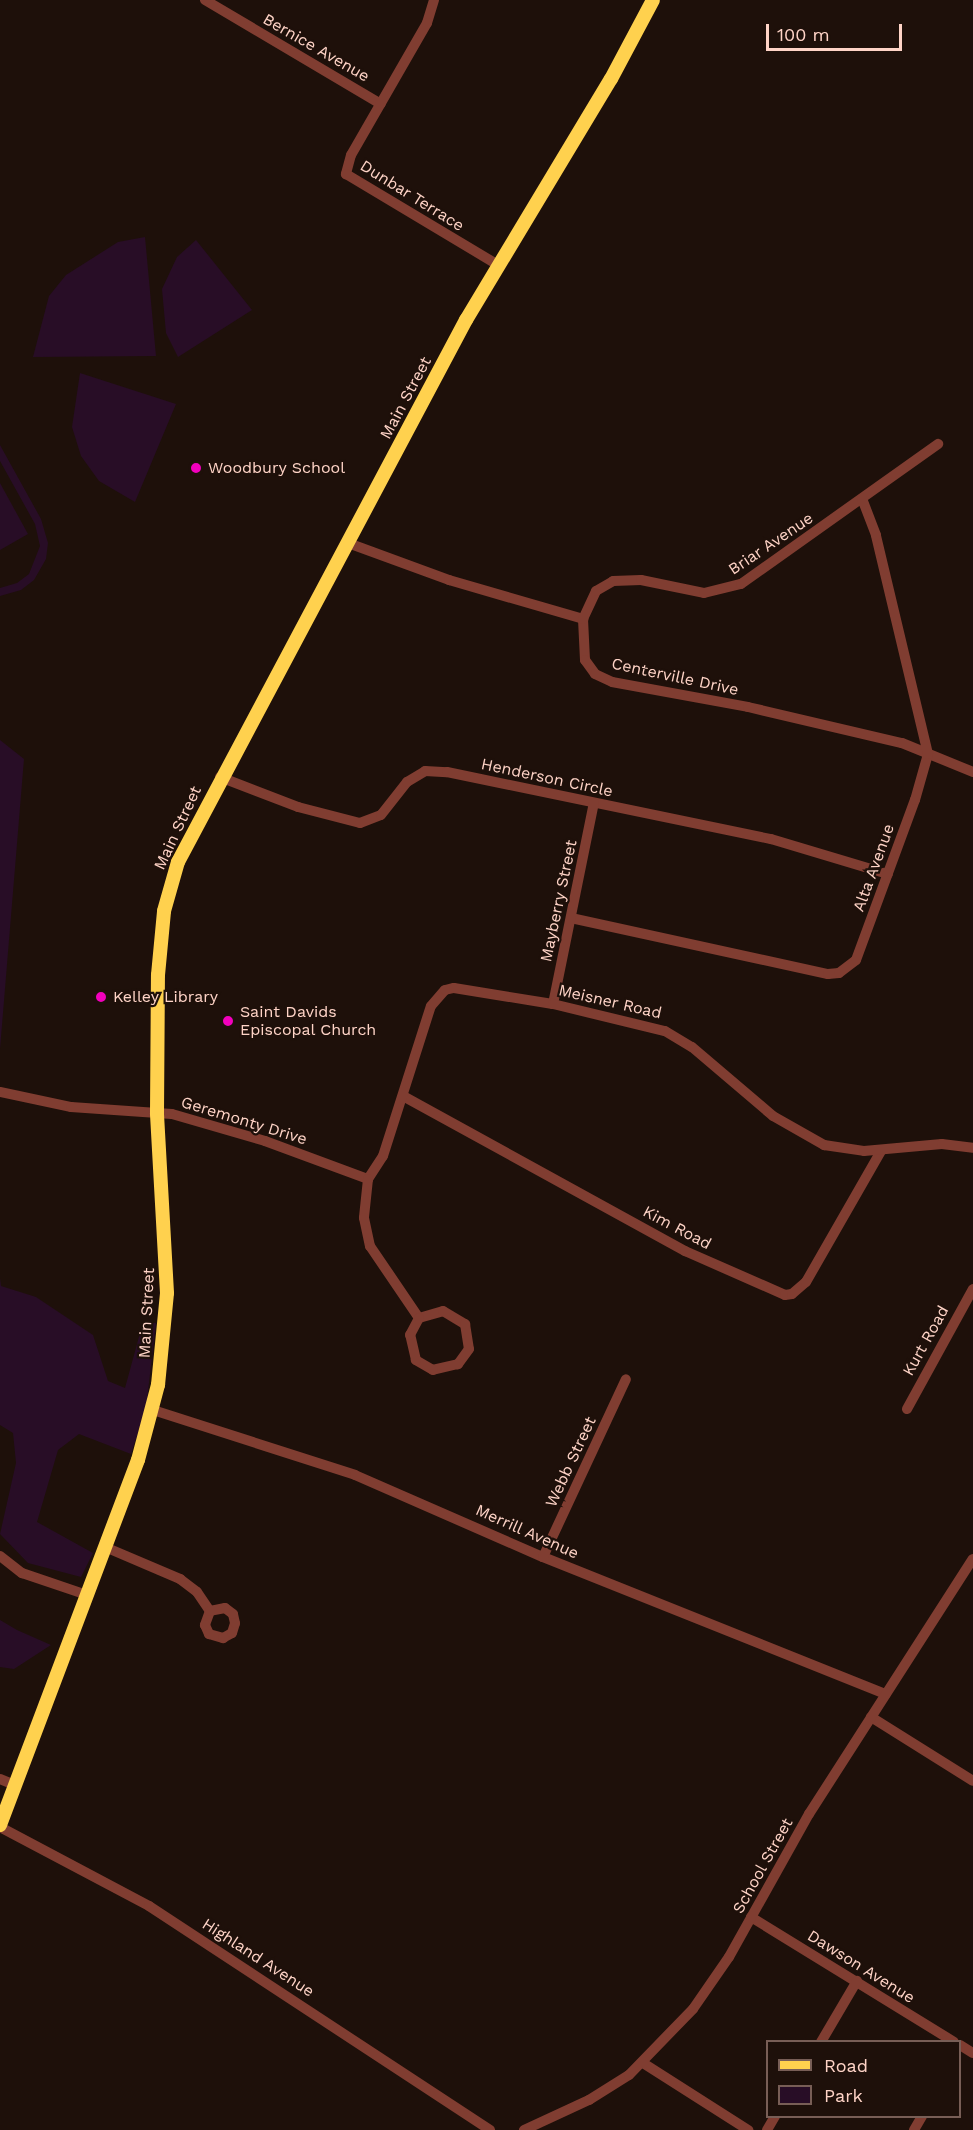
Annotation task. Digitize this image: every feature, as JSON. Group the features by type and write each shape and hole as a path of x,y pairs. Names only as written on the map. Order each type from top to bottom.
{"main road":[{"name":"Main Street","path":"0,1826 105,1547 153,1410 166,1332 167,1293 158,1113 158,975 164,911 178,862 220,777 498,266 616,69 653,0"}],"street":[{"name":"Bernice Avenue","path":"205,0 381,104"},
{"path":"381,104 427,23 434,0"},
{"name":"Dunbar Terrace","path":"381,104 349,160 348,176 498,266"},
{"name":"Briar Avenue","path":"583,619 596,591 613,581 640,580 704,593 734,587 938,444"},
{"path":"862,499 876,535 928,754"},
{"path":"348,543 449,580 583,619"},
{"name":"Centerville Drive","path":"583,619 585,660 595,674 612,682 776,713 907,744 973,772"},
{"name":"Alta Avenue","path":"571,918 807,970 839,973 856,960 888,874 928,754"},
{"name":"Henderson Circle","path":"220,777 298,807 360,823 381,815 406,782 425,771 447,772 771,839 888,874"},
{"name":"Mayberry Street","path":"553,1004 594,803"},
{"name":"Meisner Road","path":"368,1179 383,1156 426,1020 445,990 464,988 553,1004 665,1030 800,1134 840,1149 881,1151 942,1144 973,1148"},
{"name":"Geremonty Drive","path":"0,1092 71,1107 158,1113 265,1141 368,1179"},
{"name":"Kim Road","path":"403,1096 686,1251 785,1295 792,1294 806,1282 881,1151"},
{"path":"368,1179 364,1218 370,1246 419,1318"},
{"name":"Kurt Road","path":"907,1409 973,1289"},
{"path":"443,1311 465,1324 468,1349 458,1364 440,1371 417,1360 410,1342 419,1318 443,1311"},
{"name":"Webb Street","path":"543,1557 626,1379"},
{"name":"Merrill Avenue","path":"153,1410 356,1475 543,1557 886,1694"},
{"path":"105,1547 180,1579 197,1592 210,1611"},
{"path":"0,1556 22,1573 87,1595"},
{"name":"School Street","path":"524,2130 589,2100 643,2063 700,2000 751,1917 808,1814 973,1559"},
{"path":"871,1718 973,1780"},
{"path":"0,1779 15,1785"},
{"name":"Highland Avenue","path":"0,1826 149,1906 490,2130"},
{"name":"Dawson Avenue","path":"751,1917 949,2040"},
{"path":"822,2040 857,1982"},
{"path":"643,2063 748,2130"}],"green space":[{"path":"145,237 156,356 33,357 49,296 66,275 118,242"},
{"path":"196,240 252,310 178,357 166,333 162,289 177,257"},
{"path":"80,373 176,404 135,502 99,481 81,456 72,427"},
{"path":"0,445 41,519 48,543 46,559 34,580 21,590 0,596 0,588 17,583 29,574 40,546 35,524 0,461"},
{"path":"0,483 28,534 0,550"},
{"path":"0,740 24,759 0,1049"},
{"path":"0,1278 1,1286 36,1297 93,1335 108,1381 125,1388 143,1322 156,1323 146,1408 131,1454 79,1434 58,1450 37,1522 93,1553 81,1577 28,1563 0,1534 16,1463 13,1433 0,1425"},
{"path":"0,1620 51,1645 14,1669 0,1667"}],"place":[{"name":"Woodbury School","path":"196,468"},
{"name":"Kelley Library","path":"101,997"},
{"name":"Saint Davids Episcopal Church","path":"228,1021"}]}
